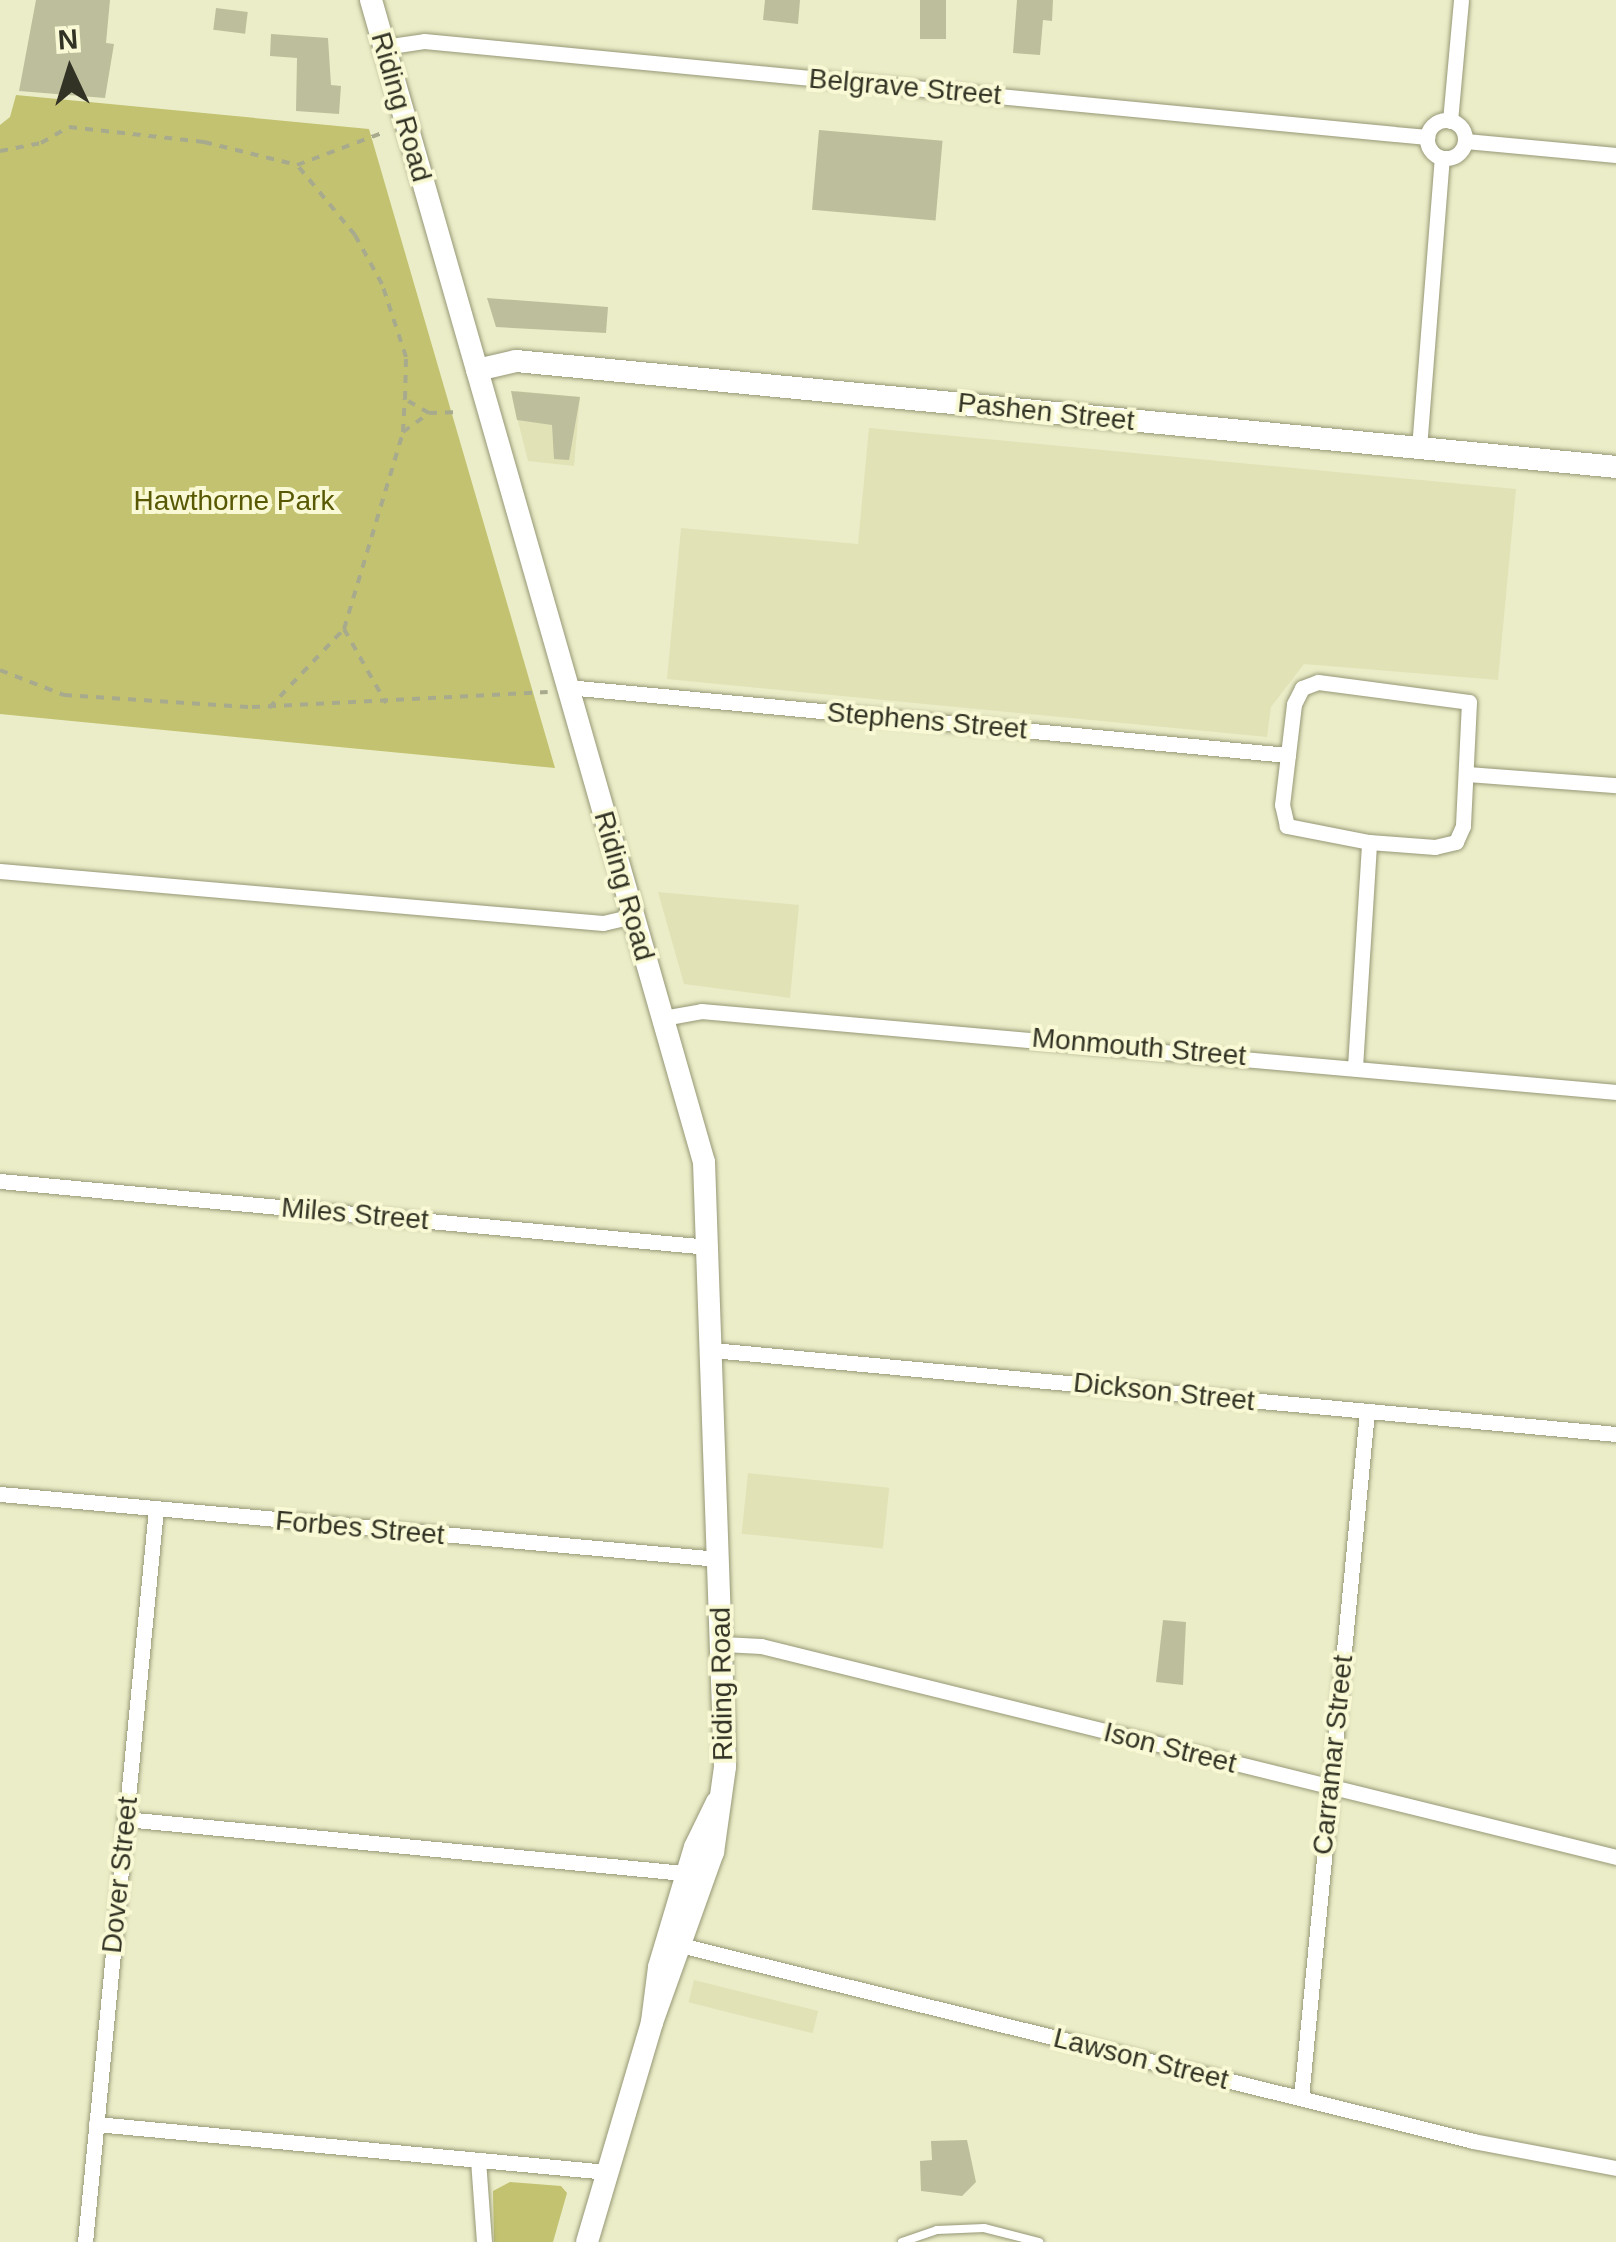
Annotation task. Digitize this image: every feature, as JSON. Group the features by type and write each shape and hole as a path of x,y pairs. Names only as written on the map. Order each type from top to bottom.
{"main road":[{"name":"Riding Road","path":"371,0 704,1162 723,1644 721,1795 587,2242"},
{"name":"Pashen Street","path":"477,370 516,361 1616,467"}],"street":[{"path":"1461,0 1450,121 1464,141 1616,155"},
{"name":"Belgrave Street","path":"384,48 424,41 1427,137"},
{"path":"1419,448 1442,158 1427,137 1432,126 1450,121"},
{"path":"1442,158 1459,153 1464,141"},
{"path":"1310,684 1452,695 1473,709 1468,774 1456,842 1435,847 1369,842 1287,826 1282,806 1288,755 1294,704 1310,684"},
{"name":"Stephens Street","path":"567,687 1288,755"},
{"path":"1468,774 1616,785"},
{"path":"1354,1067 1369,842"},
{"path":"0,870 603,923 633,916"},
{"name":"Monmouth Street","path":"662,1018 701,1011 1616,1092"},
{"name":"Miles Street","path":"0,1181 709,1247"},
{"name":"Dickson Street","path":"712,1350 1616,1434"},
{"name":"Carramar Street","path":"1300,2098 1367,1412"},
{"name":"Forbes Street","path":"0,1494 719,1559"},
{"name":"Dover Street","path":"85,2242 156,1509"},
{"name":"Ison Street","path":"723,1644 761,1646 1616,1857"},
{"path":"125,1819 697,1874"},
{"name":"Lawson Street","path":"675,1944 1300,2098 1616,2168"},
{"path":"96,2124 608,2172"},
{"path":"478,2160 484,2242"}],"lane":[{"path":"902,2242 937,2230 984,2228 1039,2242"}],"path":[{"path":"0,151 40,142 69,127 204,142 297,165 406,126"},
{"path":"270,708 344,630 403,432 405,399 406,358 382,284 355,235 297,165"},
{"path":"405,399 429,413 460,412"},
{"path":"403,432 429,413"},
{"path":"344,630 388,704"},
{"path":"0,670 64,695 270,708 538,695 567,687"}],"shaded area":[{"path":"517,391 580,397 574,466 528,461 512,397"},
{"path":"869,428 1516,489 1498,680 1304,664 1271,707 1267,737 667,679 681,528 858,544"},
{"path":"658,892 799,905 790,998 684,984"},
{"path":"748,1473 889,1488 883,1549 742,1534"},
{"path":"694,1980 818,2011 813,2033 688,2002"}],"green space":[{"name":"Hawthorne Park","path":"16,95 369,129 555,768 0,714 0,125 10,117"},
{"path":"510,2182 561,2186 567,2193 553,2242 494,2242 493,2191"}],"building":[{"path":"36,0 110,0 106,43 114,44 105,98 19,91"},
{"path":"765,0 800,0 798,24 763,20"},
{"path":"920,0 946,0 946,39 920,39"},
{"path":"1017,0 1053,0 1052,21 1043,20 1040,55 1013,53"},
{"path":"216,8 248,12 245,34 213,30"},
{"path":"271,34 328,38 331,85 341,86 339,114 296,111 297,58 270,56"},
{"path":"819,130 943,141 936,221 812,210"},
{"path":"487,298 608,307 606,333 496,327"},
{"path":"511,391 580,397 569,460 554,459 552,425 517,420"},
{"path":"1163,1620 1186,1622 1183,1685 1156,1682"},
{"path":"967,2140 976,2182 962,2196 921,2191 920,2161 932,2160 931,2141"}]}
